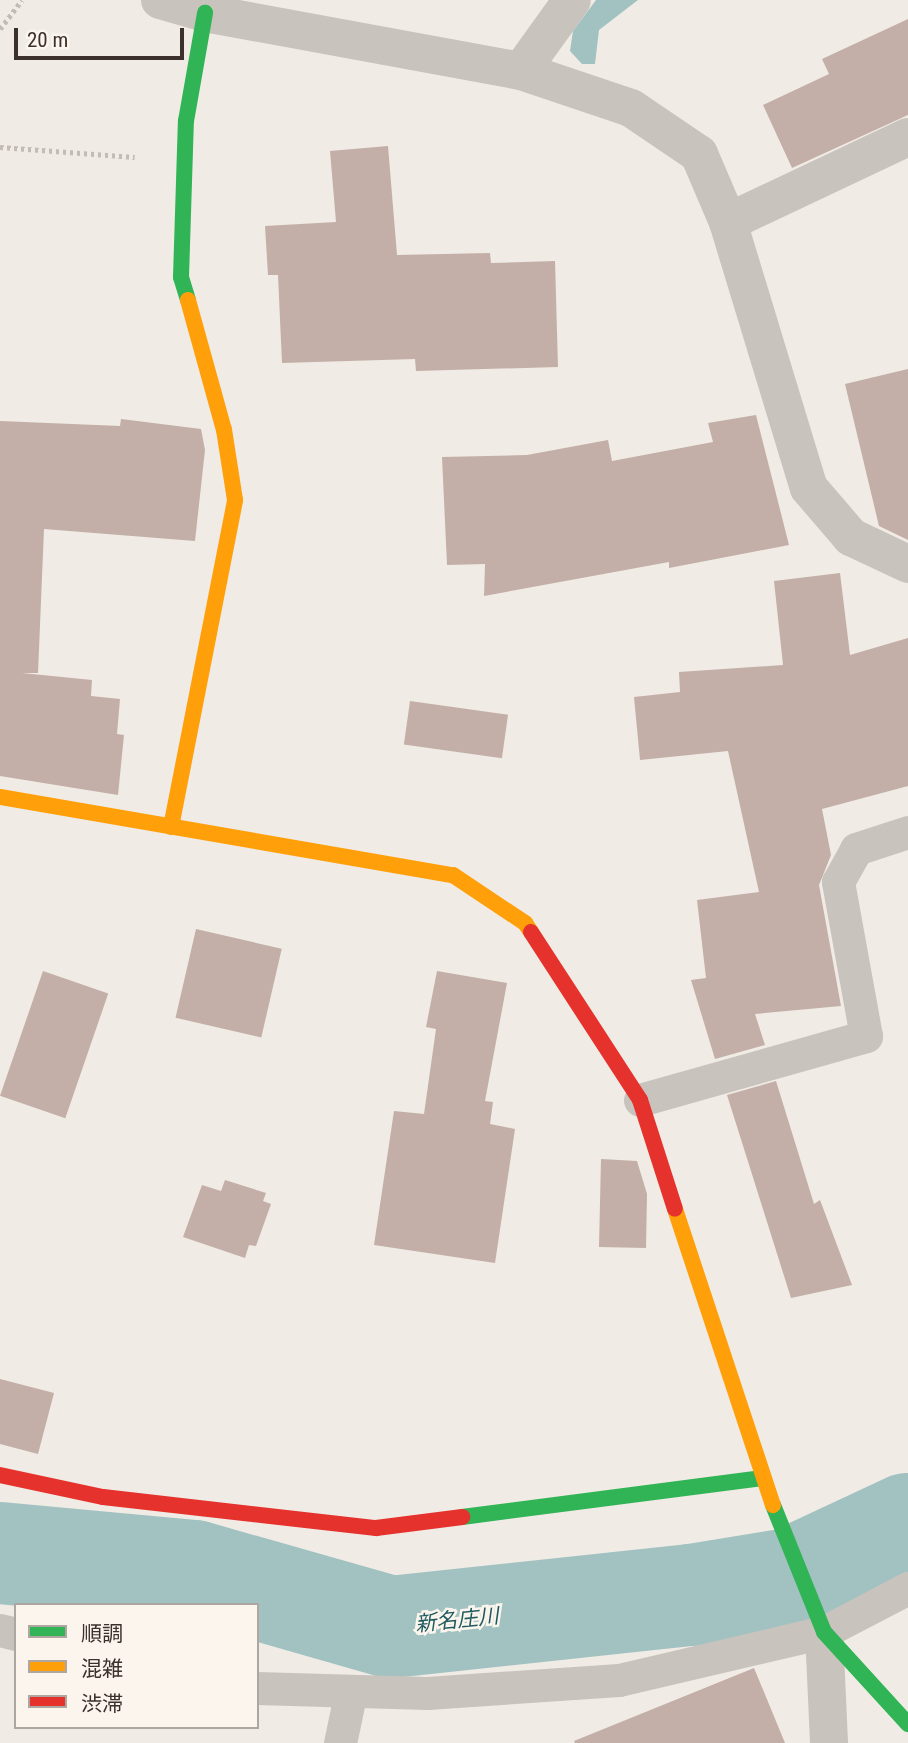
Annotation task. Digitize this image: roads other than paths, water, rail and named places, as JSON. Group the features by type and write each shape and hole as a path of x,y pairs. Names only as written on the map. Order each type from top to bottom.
{"street":[{"path":"160,0 205,13 521,71 631,108 699,154 728,222 809,488 851,537 908,564"},
{"path":"521,71 572,0"},
{"path":"171,827 234,500 224,430 181,277 186,121 205,13"},
{"path":"728,222 908,137"},
{"path":"0,797 453,875 525,923 640,1100 762,1478 824,1632 829,1743"},
{"path":"0,1475 103,1497 376,1528 762,1478"},
{"path":"824,1632 908,1724"}],"lane":[{"path":"640,1100 866,1036 838,882 856,849 908,832"},
{"path":"259,1688 427,1693 619,1680 824,1632 908,1588"},
{"path":"340,1743 351,1691"}],"water":[{"path":"596,0 638,0 599,30 595,64 582,64 570,51 573,31"}],"waterway":[{"name":"新名庄川","path":"0,1553 194,1571 391,1627 691,1595 790,1579 908,1524"}]}
